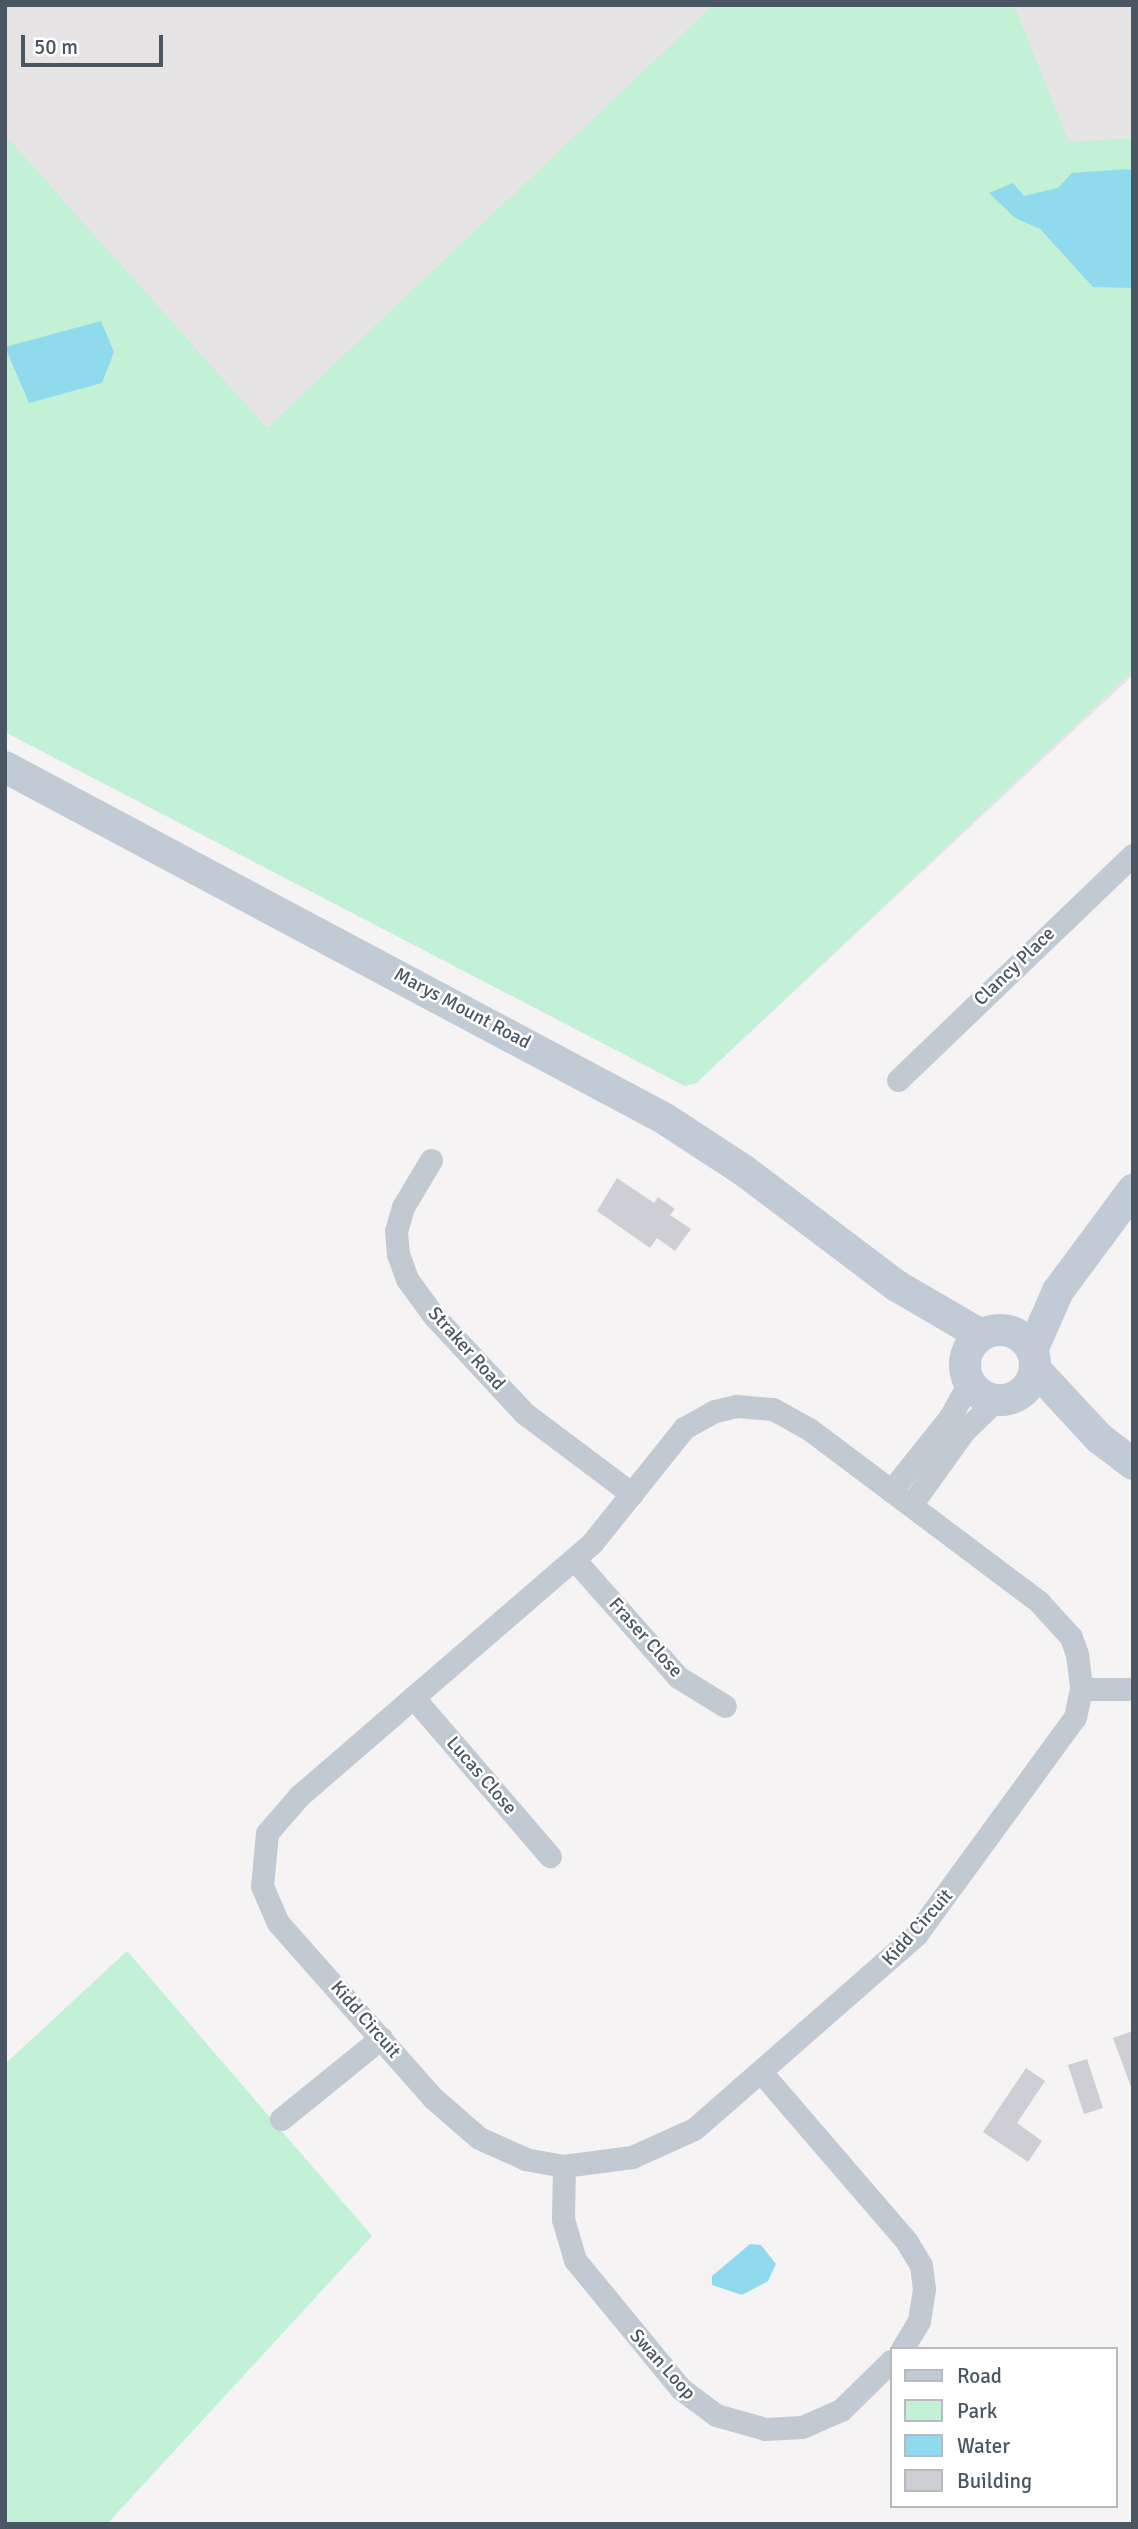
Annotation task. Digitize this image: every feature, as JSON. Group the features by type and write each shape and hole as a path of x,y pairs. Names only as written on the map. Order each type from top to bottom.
{"street":[{"name":"Marys Mount Road","path":"5,766 665,1119 743,1170 897,1286 994,1332"},
{"name":"Clancy Place","path":"898,1080 1133,855"},
{"name":"Straker Road","path":"431,1160 403,1208 396,1231 398,1254 407,1279 434,1316 524,1413 632,1494"},
{"path":"911,1505 964,1431 1007,1398 1027,1389 1034,1359 1058,1291 1133,1190"},
{"name":"Marys Mount Road","path":"897,1286 967,1373"},
{"path":"891,1490 950,1417 967,1373 994,1332 1058,1291"},
{"path":"994,1332 1026,1341 1034,1359 1100,1438 1133,1464"},
{"path":"967,1373 1007,1398 1100,1438"},
{"name":"Kidd Circuit","path":"737,1406 788,1415 891,1490 1057,1618 1077,1654 1081,1689 1071,1728 917,1934 694,2129 667,2145 632,2157 564,2166 526,2159 480,2138 433,2098 278,1923 262,1886 263,1852 267,1833 281,1815 413,1697 574,1559 611,1523 684,1428 715,1411 737,1406"},
{"name":"Fraser Close","path":"574,1559 678,1677 725,1706"},
{"path":"1081,1689 1133,1689"},
{"name":"Lucas Close","path":"413,1697 550,1856"},
{"path":"281,2119 380,2038"},
{"path":"761,2072 907,2242 921,2265 924,2289 919,2321 903,2347"},
{"name":"Swan Loop","path":"564,2166 563,2220 575,2260 681,2389 716,2415 765,2429 802,2427 841,2410 890,2362"}],"shaded area":[{"path":"5,5 1133,5 1133,675 696,1083 685,1086 5,732"}],"green space":[{"path":"713,5 1014,5 1069,142 1133,138 1133,670 696,1083 685,1086 5,732 5,135 267,428"},
{"path":"127,1951 372,2236 107,2524 5,2524 5,2064"}],"water":[{"path":"1128,169 1133,171 1133,288 1093,287 1040,229 1015,218 989,193 1013,183 1024,196 1058,188 1072,173"},
{"path":"101,321 114,352 102,383 29,403 5,347"},
{"path":"750,2244 761,2245 776,2264 768,2281 742,2295 712,2285 712,2276"}],"building":[{"path":"617,1178 654,1203 658,1197 675,1209 670,1215 691,1229 675,1251 657,1238 650,1248 597,1211"},
{"path":"1133,2031 1133,2087 1131,2087 1113,2038"},
{"path":"1087,2059 1103,2108 1084,2114 1068,2065"},
{"path":"1026,2068 1045,2081 1017,2123 1042,2141 1028,2162 983,2132"}]}
